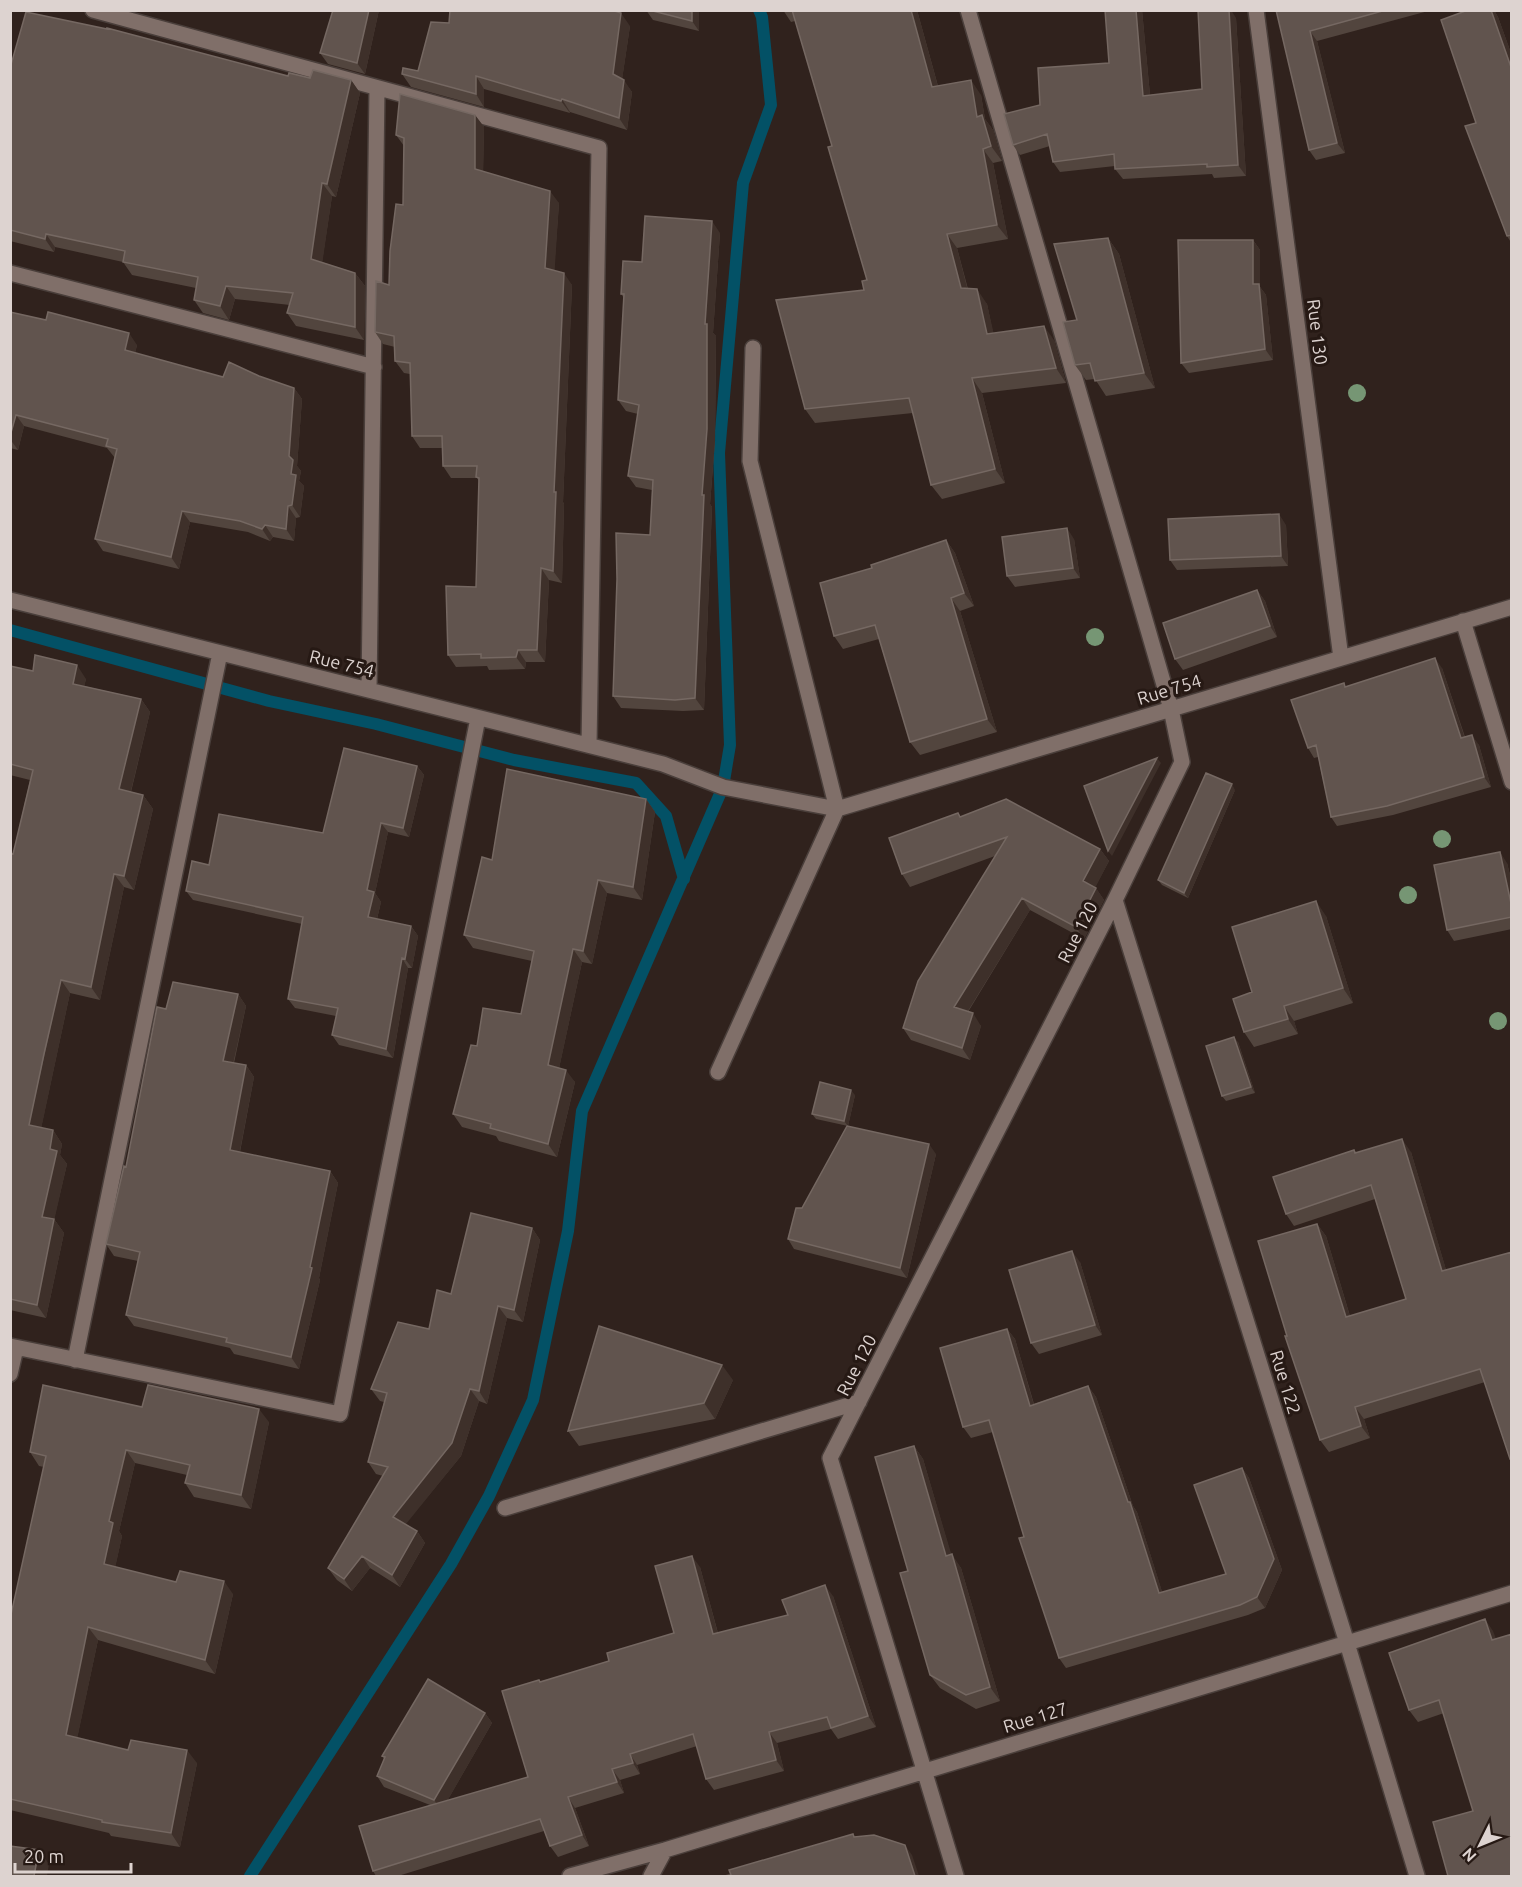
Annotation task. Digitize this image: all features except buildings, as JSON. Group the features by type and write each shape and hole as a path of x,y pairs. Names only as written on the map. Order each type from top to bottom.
{"street":[{"path":"93,10 599,148 588,745"},
{"name":"Rue 120","path":"956,1876 830,1458 1115,900 1182,762 1170,709 968,10"},
{"name":"Rue 130","path":"1256,10 1341,658"},
{"path":"369,690 377,88"},
{"path":"10,273 374,367"},
{"path":"718,1072 837,809 750,461 753,348"},
{"name":"Rue 754","path":"10,600 663,764 723,787 837,809 1512,607"},
{"path":"1462,621 1512,782"},
{"path":"75,1360 220,653"},
{"path":"10,1374 13,1347 340,1414 478,718"},
{"name":"Rue 122","path":"1115,900 1347,1643 1417,1876"},
{"path":"505,1508 859,1402"},
{"name":"Rue 127","path":"570,1876 665,1850 1512,1593"},
{"path":"651,1876 665,1850"}],"waterway":[{"path":"250,1876 451,1564 489,1496 533,1400 568,1231 582,1111 723,787 730,745 719,453 743,183 771,105 762,17 759,10"},
{"path":"10,630 269,701 376,724 514,760 636,783 666,816 684,879"}]}
